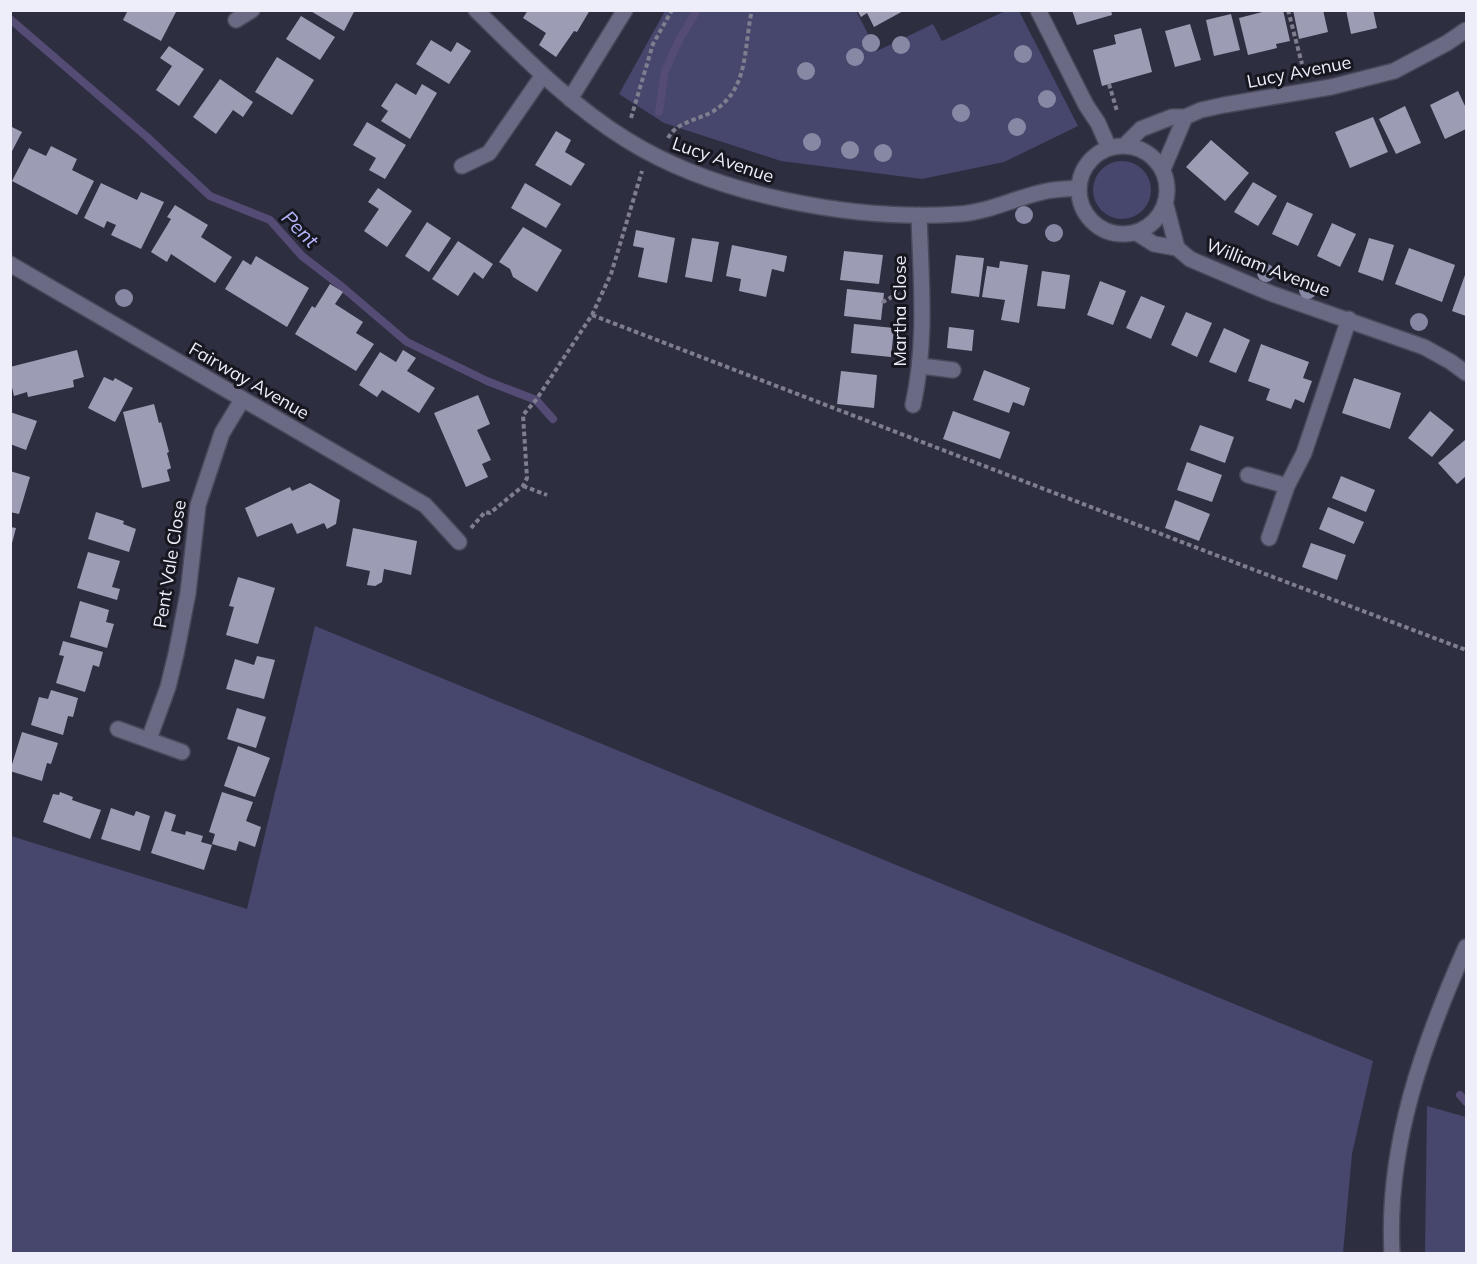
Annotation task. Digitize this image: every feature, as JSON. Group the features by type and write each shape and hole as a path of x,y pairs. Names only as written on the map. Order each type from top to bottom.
{"street":[{"path":"236,20 252,10"},
{"name":"Lucy Avenue","path":"476,10 570,99 625,139 692,174 750,193 858,211 919,216 962,214 1047,191 1078,188"},
{"path":"570,99 625,10"},
{"path":"1038,10 1086,105 1117,147"},
{"name":"Lucy Avenue","path":"1117,147 1141,129 1172,117 1185,117 1201,110 1224,105 1331,87 1382,75 1425,56 1467,30"},
{"path":"462,166 489,153 543,75"},
{"path":"1163,169 1144,152 1133,147 1117,147 1097,154 1087,163 1081,175 1078,188 1080,203 1086,215 1095,225 1107,231 1135,232 1149,226 1159,216 1165,202 1167,187 1163,169 1185,117"},
{"path":"1165,202 1177,248"},
{"name":"Martha Close","path":"913,405 921,366 923,298 919,216"},
{"name":"William Avenue","path":"1135,232 1154,244 1177,248 1190,259 1270,293 1424,347 1467,373"},
{"name":"Fairway Avenue","path":"10,264 425,505 459,542"},
{"path":"1269,538 1287,486 1304,453 1349,319"},
{"path":"921,366 953,370"},
{"name":"Pent Vale Close","path":"149,739 168,687 176,654 188,593 198,505 222,433 242,400"},
{"path":"1248,475 1287,486"},
{"path":"118,729 182,752"},
{"path":"1392,1254 1395,1179 1405,1117 1418,1065 1467,947"}],"path":[{"path":"625,139 653,44 672,10"},
{"path":"459,542 485,512 490,513 523,486 527,478 523,415 536,400 592,315 611,274 652,155 674,128 712,112 734,92 742,76 752,10"},
{"path":"1288,10 1302,64"},
{"path":"1109,84 1117,112"},
{"path":"883,303 897,294 898,288"},
{"path":"592,315 1467,650"},
{"path":"523,486 547,495"}],"shaded area":[{"path":"665,11 856,11 877,51 933,24 942,41 1005,11 1019,11 1078,126 1004,162 922,179 781,161 664,123 619,94"},
{"path":"1122,161 1133,163 1146,174 1151,190 1149,201 1138,214 1122,219 1111,217 1098,206 1093,190 1095,179 1106,166"},
{"path":"315,626 1373,1061 1352,1154 1343,1253 11,1253 11,836 247,909"},
{"path":"1427,1106 1466,1117 1466,1253 1425,1253"}],"building":[{"path":"128,10 177,10 161,41 123,20"},
{"path":"309,10 355,10 344,31"},
{"path":"528,10 590,10 577,32 574,31 556,57 539,45 546,33 523,18"},
{"path":"857,10 905,10 874,27 867,13 861,17"},
{"path":"1072,10 1111,10 1112,15 1077,25"},
{"path":"1270,10 1283,10 1290,41 1276,44 1277,48 1248,55 1239,18"},
{"path":"1293,10 1323,10 1328,32 1299,39"},
{"path":"1346,10 1373,10 1377,28 1351,34"},
{"path":"1231,14 1240,50 1214,56 1206,20"},
{"path":"301,16 335,37 320,60 286,39"},
{"path":"1190,24 1201,60 1175,67 1165,31"},
{"path":"1141,28 1152,72 1102,86 1093,50 1116,44 1114,35"},
{"path":"431,40 451,52 457,42 471,51 449,84 416,64"},
{"path":"169,46 204,69 179,106 156,90 172,66 160,58"},
{"path":"277,57 314,80 292,115 255,92"},
{"path":"220,79 253,102 243,117 233,110 216,134 193,117"},
{"path":"396,83 416,95 422,84 437,93 410,139 381,121 388,111 381,106"},
{"path":"1458,91 1466,108 1466,129 1445,139 1430,105"},
{"path":"1405,106 1421,143 1396,154 1379,119"},
{"path":"1373,117 1388,152 1350,168 1335,132"},
{"path":"367,122 406,145 385,179 369,170 376,158 353,145"},
{"path":"10,126 22,132 10,155"},
{"path":"556,131 571,140 565,152 585,164 571,186 535,165"},
{"path":"1211,140 1249,173 1225,201 1186,167"},
{"path":"51,146 77,159 72,170 94,181 77,215 12,181 29,148 46,156"},
{"path":"1253,182 1277,196 1258,226 1234,212"},
{"path":"101,183 137,200 141,192 164,202 141,249 111,235 116,225 107,221 104,228 84,218"},
{"path":"525,183 561,204 546,228 511,208"},
{"path":"378,188 412,211 387,247 364,231 379,209 368,202"},
{"path":"1287,202 1313,214 1298,246 1272,234"},
{"path":"175,205 208,225 201,237 232,257 215,283 171,254 167,262 151,252 171,219 167,217"},
{"path":"427,222 451,238 429,272 405,256"},
{"path":"1332,223 1356,234 1340,267 1317,256"},
{"path":"523,227 562,250 537,292 513,277 510,269 499,262"},
{"path":"636,230 675,238 667,283 638,277 644,248 633,246"},
{"path":"692,238 719,242 712,282 685,277"},
{"path":"1369,238 1394,245 1383,281 1358,272"},
{"path":"458,241 493,264 483,279 474,272 458,296 432,279"},
{"path":"732,245 787,256 784,272 772,269 766,297 739,291 741,279 726,276"},
{"path":"1409,248 1455,265 1442,302 1395,284"},
{"path":"844,251 883,255 879,284 840,280"},
{"path":"956,255 984,258 979,297 951,293"},
{"path":"256,256 309,288 287,327 225,289 243,260 251,265"},
{"path":"1000,261 1028,265 1019,323 1001,320 1005,300 982,297 987,266 999,268"},
{"path":"1042,271 1070,275 1065,309 1037,306"},
{"path":"1466,275 1466,316 1452,311"},
{"path":"1100,281 1126,291 1113,325 1087,315"},
{"path":"330,284 343,292 335,304 363,322 356,333 374,344 356,371 295,334 312,306 315,308"},
{"path":"847,289 884,293 881,320 844,316"},
{"path":"1141,296 1165,306 1151,339 1126,328"},
{"path":"1186,312 1212,323 1197,357 1171,345"},
{"path":"854,324 894,328 891,357 851,353"},
{"path":"949,327 974,330 972,351 947,348"},
{"path":"1224,328 1250,340 1236,373 1209,362"},
{"path":"1261,344 1309,362 1303,378 1312,381 1304,403 1295,399 1291,409 1266,400 1270,389 1248,381"},
{"path":"77,350 84,377 73,380 74,387 28,397 27,392 14,396 10,367"},
{"path":"403,350 416,358 407,371 435,388 419,413 382,390 377,397 359,385 380,352 396,362"},
{"path":"984,370 1030,388 1024,406 1013,402 1009,413 973,400"},
{"path":"841,371 877,375 874,408 837,404"},
{"path":"104,377 113,381 115,378 133,388 115,422 88,408"},
{"path":"1354,378 1401,393 1390,429 1342,413"},
{"path":"478,395 490,424 477,430 491,460 482,464 488,477 466,487 434,413"},
{"path":"154,404 169,452 167,453 171,468 167,470 170,481 142,488 123,412"},
{"path":"953,411 1010,432 1000,459 943,439"},
{"path":"1430,411 1454,430 1432,457 1408,438"},
{"path":"10,412 37,421 26,450 10,444"},
{"path":"1200,425 1234,437 1225,463 1190,450"},
{"path":"1465,440 1466,476 1457,484 1438,463"},
{"path":"1187,462 1222,475 1212,502 1177,490"},
{"path":"10,471 30,477 19,514 10,512"},
{"path":"1341,476 1375,490 1366,512 1332,498"},
{"path":"310,483 340,500 336,524 327,529 324,523 297,534 292,523 257,537 245,508 290,487 292,491"},
{"path":"1175,500 1210,514 1199,541 1165,528"},
{"path":"1328,507 1364,522 1354,544 1319,529"},
{"path":"96,512 124,521 123,524 136,529 129,552 88,539"},
{"path":"10,527 16,528 11,547 10,547"},
{"path":"353,528 417,541 411,575 384,569 382,582 375,586 367,585 370,571 346,566"},
{"path":"1311,543 1346,555 1337,580 1302,567"},
{"path":"88,552 120,561 112,587 120,589 117,600 77,588"},
{"path":"238,577 275,588 258,644 226,635 234,607 229,606"},
{"path":"80,601 109,610 106,622 114,624 107,648 70,637"},
{"path":"63,641 103,652 99,667 93,665 85,692 56,683 64,656 59,655"},
{"path":"257,656 275,660 264,699 226,689 235,659 254,665"},
{"path":"51,690 78,698 73,717 68,716 63,735 31,725 39,697 48,699"},
{"path":"237,708 266,717 256,748 227,739"},
{"path":"22,732 58,743 51,764 47,763 42,781 10,771"},
{"path":"238,746 270,758 255,797 224,786"},
{"path":"60,792 73,797 72,800 101,810 90,839 43,822 53,794 59,795"},
{"path":"222,792 253,802 246,821 261,827 255,847 239,841 236,851 212,844 215,834 209,832"},
{"path":"111,808 134,816 136,811 150,816 140,851 101,839"},
{"path":"165,811 176,815 171,831 185,835 186,831 203,836 201,842 212,845 204,870 151,853"}],"waterway":[{"path":"659,112 665,71 679,40 697,10"},
{"name":"Pent","path":"10,19 147,137 210,196 270,220 302,256 407,342 487,381 536,400 553,419"},
{"path":"1460,1095 1466,1102"}]}
